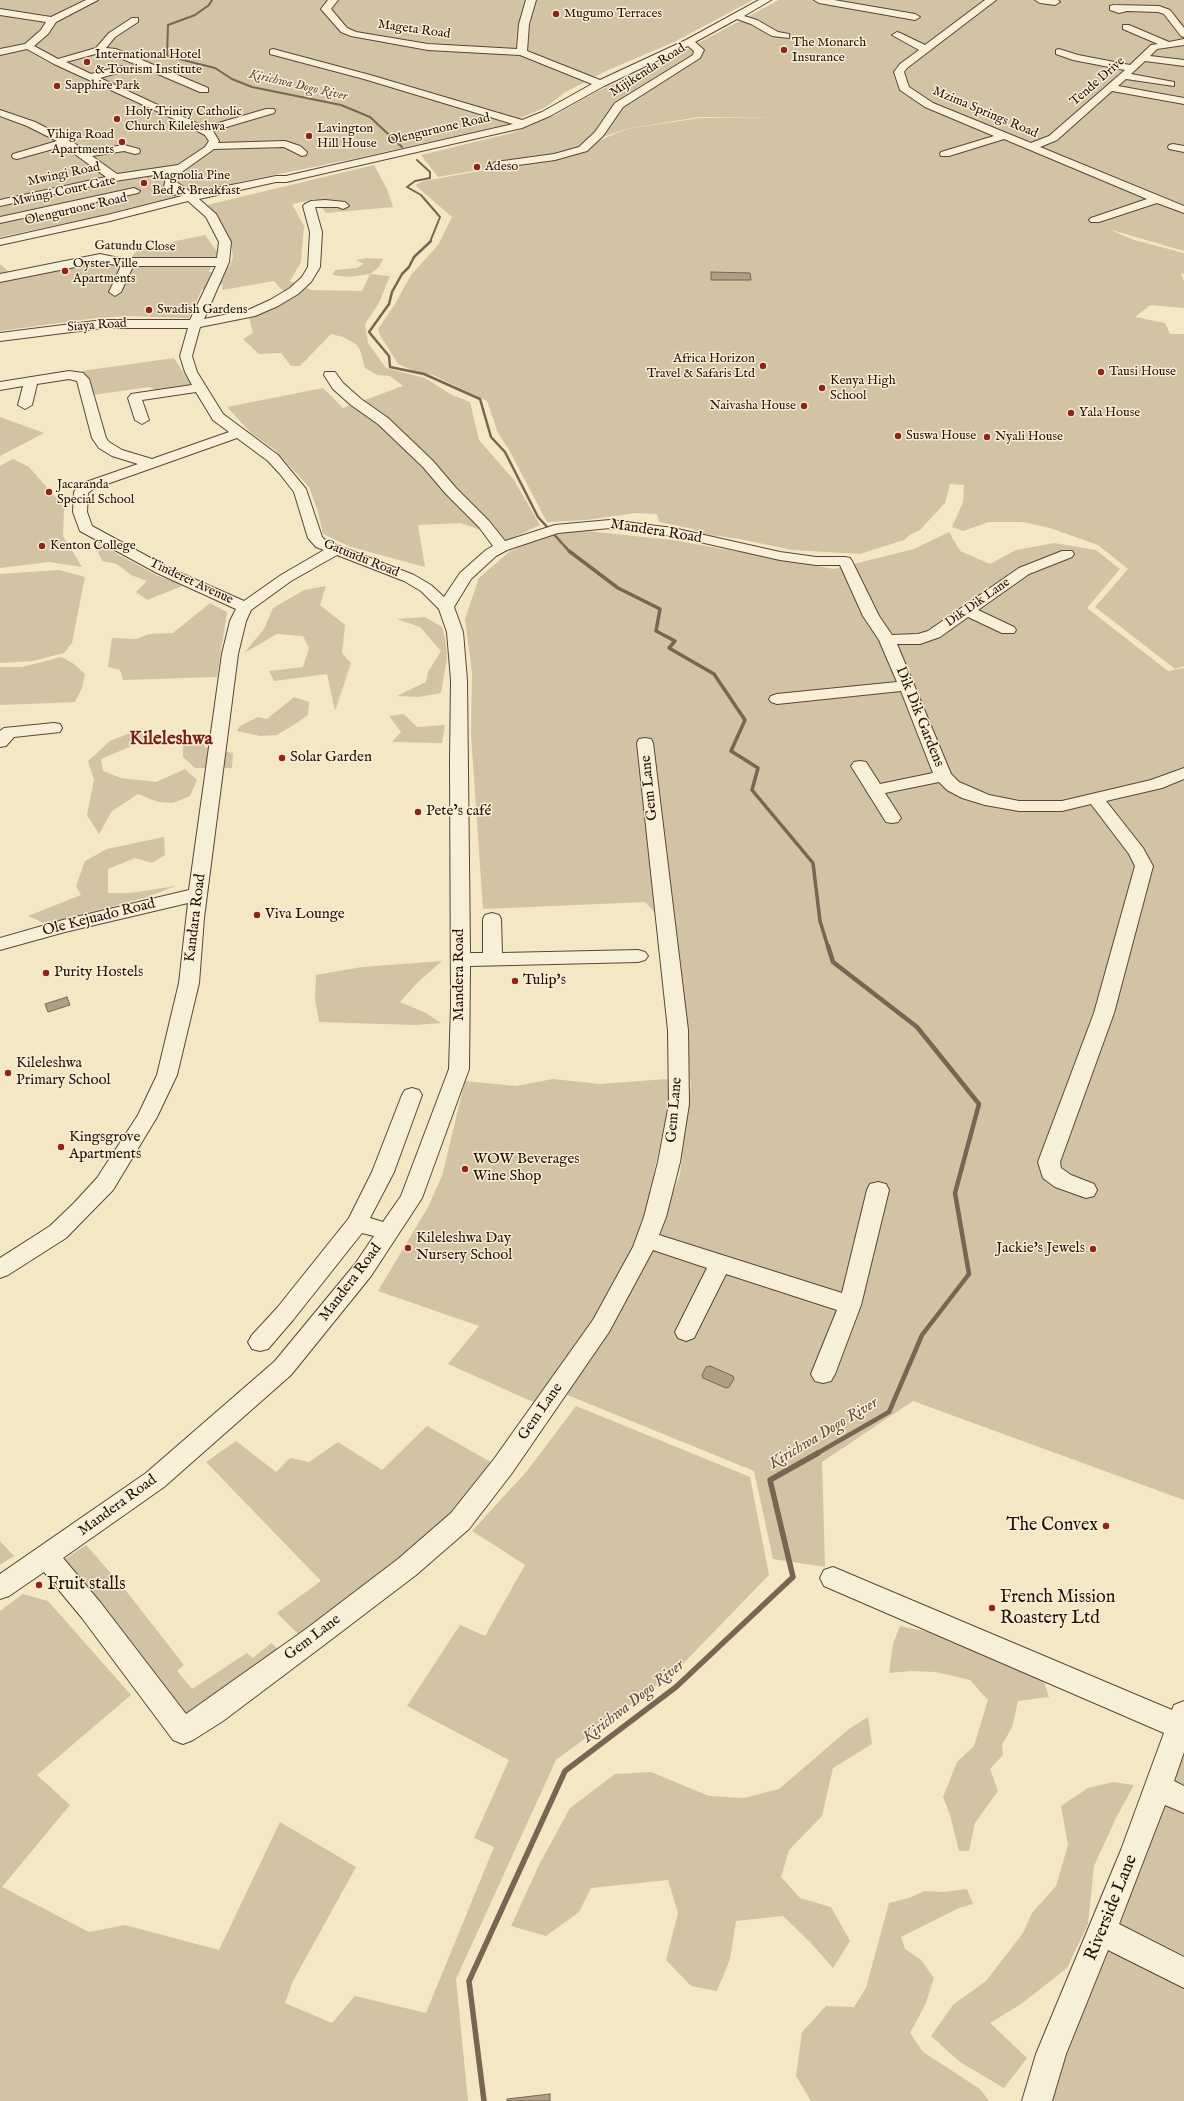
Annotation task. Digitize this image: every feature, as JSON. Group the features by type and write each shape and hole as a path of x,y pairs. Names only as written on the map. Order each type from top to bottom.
{"street":[{"path":"0,52 28,46 45,32 52,20 93,0"},
{"name":"Mageta Road","path":"333,0 326,9 336,22 350,33 365,37 428,47 522,52 568,71"},
{"path":"522,52 524,24 530,0"},
{"name":"Olenguruone Road","path":"0,242 496,132 524,124 546,114 600,84 689,42 766,0"},
{"path":"819,0 915,17"},
{"path":"831,0 856,4 866,0"},
{"name":"Mzima Springs Road","path":"992,0 903,66 899,72 904,88 920,101 1184,210"},
{"path":"1040,0 1055,2"},
{"path":"1153,0 1166,11 1184,34"},
{"path":"1114,9 1166,11"},
{"path":"0,12 52,20"},
{"path":"737,16 754,22 775,34 786,36"},
{"path":"99,50 112,35 134,20"},
{"path":"1126,27 1167,44"},
{"path":"365,37 380,31 379,28"},
{"path":"897,35 925,49"},
{"name":"Mijikenda Road","path":"496,165 555,157 583,149 599,134 619,106 697,56 699,50 689,42"},
{"name":"Tende Drive","path":"1030,147 1053,138 1133,68 1154,47 1184,42"},
{"path":"28,46 57,62 204,130 213,137 211,146 171,175 169,187 189,200"},
{"path":"57,62 99,50 113,51 204,90"},
{"path":"273,52 367,77 524,124"},
{"path":"1060,52 1076,58 1133,68"},
{"path":"1143,58 1184,63"},
{"path":"91,77 121,69"},
{"path":"568,71 611,79"},
{"path":"568,71 600,84"},
{"path":"1124,76 1170,84"},
{"path":"1110,88 1184,101"},
{"path":"204,130 270,111"},
{"path":"0,113 31,124 66,142 85,154 115,178"},
{"path":"945,154 1004,136"},
{"path":"17,156 66,142"},
{"path":"211,146 285,144 296,148 302,153"},
{"path":"1173,146 1184,149"},
{"path":"85,154 124,148 135,151"},
{"path":"199,156 212,158"},
{"name":"Mwingi Road","path":"5,202 115,178 181,168"},
{"path":"2,190 5,202"},
{"name":"Mwingi Court Gate","path":"0,220 134,191"},
{"path":"1095,220 1157,199"},
{"name":"Gatundu Road","path":"189,200 206,218 212,220 225,242 223,262 195,324 186,356 191,372 199,388 218,417 273,458 285,471 301,492 315,538 321,544 396,573 426,588 446,607"},
{"name":"Siaya Road","path":"0,337 103,324 195,324 252,313 274,303 294,291 307,279 314,267 316,232 309,206 311,204 325,203 341,204 343,206"},
{"name":"Gatundu Close","path":"0,278 100,258 129,262 223,262"},
{"path":"115,292 129,262"},
{"path":"0,386 69,375 81,377 99,438 104,445 117,453 151,463"},
{"path":"330,375 338,386 356,402 383,421 428,464 451,491 484,524 502,547"},
{"path":"25,405 31,381"},
{"path":"142,420 135,398 136,397 199,388"},
{"name":"Tinderet Avenue","path":"238,433 151,463 83,490 80,498 80,512 85,528 162,570 245,606"},
{"name":"Mandera Road","path":"0,1588 47,1557 155,1480 284,1368 363,1270 411,1198 459,1070 459,680 455,632 446,607 465,576 481,561 502,547 548,531 573,526 625,525 673,532 780,556 816,561 845,561"},
{"path":"245,606 286,578 335,550"},
{"name":"Dik Dik Lane","path":"887,640 920,638 934,634 1024,571 1067,554"},
{"name":"Dik Dik Gardens","path":"845,561 871,616 887,640 943,776 953,786 968,794 1019,806 1062,806 1156,784 1184,773"},
{"path":"426,588 446,586 465,576"},
{"name":"Kandara Road","path":"0,1269 58,1232 105,1184 147,1117 167,1075 189,983 230,654 238,621 245,606"},
{"path":"967,611 1008,630"},
{"path":"777,699 907,686"},
{"path":"0,742 2,736 10,732 54,728"},
{"name":"Gem Lane","path":"47,1557 91,1610 183,1731 213,1712 359,1604 407,1566 460,1521 503,1466 601,1326 647,1240 669,1162 678,1104 678,1030 645,743"},
{"path":"860,766 892,818"},
{"path":"875,790 943,776"},
{"path":"1086,1190 1063,1181 1051,1172 1049,1162 1104,1013 1144,866 1137,852 1095,798"},
{"name":"Ole Kejuado Road","path":"0,944 63,926 199,894"},
{"path":"492,920 493,959"},
{"path":"460,960 638,956"},
{"path":"260,1342 290,1308 357,1223 383,1172 412,1095"},
{"path":"823,1374 850,1305 878,1190"},
{"path":"357,1223 389,1232"},
{"path":"647,1240 850,1305"},
{"path":"686,1332 720,1263"},
{"path":"833,1578 1022,1658 1182,1720"},
{"name":"Riverside Lane","path":"1037,2101 1051,2054 1103,1932 1158,1788 1182,1720"},
{"path":"1158,1788 1184,1800"},
{"path":"1103,1932 1184,1973"}],"shaded area":[{"path":"0,0 753,0 674,42 606,71 564,93 546,107 504,125 353,159 244,181 95,217 0,237"},
{"name":"Kenya High School","path":"779,0 1184,0 1184,251 1108,229 1134,240 1184,253 1184,274 1181,273 1184,282 1184,308 1150,305 1135,317 1165,323 1170,334 1184,334 1184,666 1175,669 1095,607 1128,569 1098,545 1050,528 1023,522 989,522 963,531 952,527 963,502 964,485 950,484 945,503 920,530 911,534 904,540 860,554 792,550 740,539 703,534 693,529 659,522 657,514 636,513 586,520 547,522 509,450 498,433 487,401 433,375 414,371 398,364 380,335 378,329 395,304 411,275 438,245 452,217 415,185 424,181 579,153 598,141 627,129 700,118 777,117 699,117 626,129 600,138 577,153 438,177 421,155 512,133 555,115 596,92 676,55"},
{"path":"374,165 387,189 393,207 326,213 315,199 292,204 304,226 301,262 290,281 311,290 362,291 370,274 390,276 379,303 365,324 368,343 386,368 425,378 452,395 470,402 479,440 514,480 540,525 508,540 461,523 418,525 425,567 351,547 323,534 318,512 309,487 275,450 251,433 227,407 323,388 343,408 403,386 390,376 377,375 365,368 360,350 356,344 343,337 331,334 300,366 291,366 281,353 259,354 243,339 253,333 249,317 267,311 295,297 281,289 274,281 222,290 223,284 206,290 202,289 189,318 129,316 96,318 0,331 0,264 12,275 93,257 124,264 138,249 205,235 218,253 209,272 214,272 230,266 233,257 231,244 222,226 207,205"},
{"path":"367,258 383,259 379,267 370,274 349,277 333,275 335,270 357,268 364,264 356,260"},
{"path":"711,272 750,273 751,280 711,280"},
{"path":"174,358 192,386 158,391 149,387 93,395 82,371"},
{"path":"0,417 44,433 0,456"},
{"path":"13,459 29,467 64,507 63,536 82,567 49,562 0,568 0,466"},
{"path":"577,530 673,540 834,569 914,549 949,532 960,551 990,564 1016,550 1054,543 1096,550 1120,569 1087,608 1168,671 1184,668 1184,1500 913,1401 822,1462 825,1567 773,1559 754,1471 565,1394 641,1274 680,1174 691,1084 655,913 645,902 483,909 471,734 472,673 465,619 479,578 510,551 541,538"},
{"path":"105,544 117,554 158,576 185,585 147,600 136,592 147,581 131,575 117,564 102,561 95,545"},
{"path":"59,570 85,577 72,643 64,653 33,661 0,663 0,574"},
{"path":"326,586 320,605 345,625 342,653 351,663 335,711 327,674 274,681 269,671 303,667 309,648 303,636 277,634 244,653 264,629 273,608 304,590"},
{"path":"210,603 227,612 217,677 123,680 120,670 108,667 112,638 136,639 149,634 173,633"},
{"path":"425,617 442,627 445,638 447,657 441,693 419,697 397,696 426,682 428,672 441,651 420,627 397,619"},
{"path":"61,657 74,664 85,674 82,688 75,702 0,705 0,667 22,667"},
{"path":"294,697 309,702 308,715 277,735 260,736 237,731 240,726 258,717 267,719"},
{"path":"404,714 417,727 445,725 442,743 392,742 401,732 389,716"},
{"path":"140,729 146,740 101,759 103,771 121,778 156,782 185,769 197,780 190,796 173,803 158,802 138,794 112,811 99,834 87,815 94,780 88,761 110,741"},
{"path":"200,733 205,747 233,753 232,768 195,768 183,757 183,736"},
{"path":"164,837 165,855 152,863 135,858 108,869 108,893 131,893 176,886 147,897 46,924 28,916 81,895 76,886 85,861 107,849"},
{"path":"442,961 418,982 400,1002 426,1013 441,1023 416,1025 319,1022 315,999 316,975 362,967"},
{"path":"67,997 70,1005 48,1012 45,1004"},
{"path":"553,1079 600,1084 667,1079 671,1093 640,1238 624,1274 540,1405 448,1364 479,1326 378,1291 428,1207 442,1176 465,1081 516,1086"},
{"path":"710,1366 733,1376 734,1379 729,1387 726,1388 703,1378 702,1375 706,1367"},
{"path":"576,1406 750,1477 769,1575 675,1672 556,1760 456,1979 468,2101 0,2101 0,1611 23,1594 48,1601 131,1695 37,1775 70,1805 2,1887 89,1932 125,1925 219,1950 280,1822 356,1867 293,1981 285,2003 332,2023 355,1996 426,2013 494,1847 474,1838 509,1760 407,1706 460,1625 485,1636 525,1565 472,1531 527,1471"},
{"path":"427,1426 496,1465 455,1516 303,1639 277,1613 321,1581 206,1462 236,1441 276,1472 290,1458 309,1462 338,1442 382,1470"},
{"path":"0,1541 14,1556 0,1565"},
{"path":"86,1545 123,1587 184,1665 177,1671 192,1689 247,1653 253,1658 271,1643 278,1649 287,1642 292,1650 184,1727 58,1564"},
{"path":"900,1626 929,1632 1009,1659 1044,1682 1049,1697 1018,1701 1012,1727 1002,1745 1003,1755 990,1769 998,1791 975,1823 969,1851 959,1851 950,1815 943,1797 957,1762 974,1746 988,1700 970,1680 936,1672 911,1671 889,1673 893,1644"},
{"path":"868,1717 872,1744 833,1768 822,1816 789,1850 781,1877 800,1898 831,1907 850,1941 833,1968 810,1942 783,1916 736,1921 730,1959 717,1991 691,1986 666,1960 678,1913 668,1880 591,1888 579,1912 546,1936 511,1926 540,1863 570,1808 615,1774 651,1772 709,1796 744,1798 779,1789 849,1729"},
{"path":"1184,1754 1184,2101 1048,2101 1136,1870"},
{"path":"1113,1782 1134,1785 1116,1818 1094,1866 1088,1924 1067,1968 1021,2004 990,2023 1027,2058 1004,2088 960,2062 931,2036 953,2005 986,1981 1023,1933 1032,1913 1056,1886 1068,1845 1061,1806 1088,1788"},
{"path":"967,1889 973,1904 959,1908 901,1937 905,1949 921,1960 934,1978 925,2005 910,2033 923,2052 980,2089 989,2101 811,2101 796,2076 802,2032 826,2006 854,2007 866,1988 889,1903 909,1898 925,1891 944,1892"},
{"path":"550,2094 550,2101 507,2101 507,2099"}],"waterway":[{"name":"Kirichwa Dogo River","path":"212,0 209,5 195,15 168,25 167,56 215,68 232,79 252,87 341,105 370,117 402,147"},
{"name":"Kirichwa Dogo River","path":"417,160 430,172 430,178 415,181 407,187 421,195 440,217 430,242"},
{"name":"Kirichwa Dogo River","path":"430,242 414,257 409,267 402,274 392,292 389,304 369,332 389,356 390,367 424,374 480,399 491,437 505,452 538,517 569,551"},
{"name":"Kirichwa Dogo River","path":"569,551 618,588 660,609 656,631 675,641 669,648 714,674 745,720 731,751 758,768 752,790 813,863 820,921 828,947"},
{"name":"Kirichwa Dogo River","path":"816,1454 889,1412 922,1335 969,1274 955,1193 979,1104 917,1027 833,962 828,946"},
{"name":"Kirichwa Dogo River","path":"484,2101 469,1981 565,1771 676,1687 793,1577 770,1480 818,1453"}],"place":[{"name":"Mugumo Terraces","path":"556,14"},
{"name":"The Monarch Insurance","path":"784,50"},
{"name":"International Hotel & Tourism Institute","path":"87,62"},
{"name":"Sapphire Park","path":"57,86"},
{"name":"Holy Trinity Catholic Church Kileleshwa","path":"117,119"},
{"name":"Lavington Hill House","path":"309,136"},
{"name":"Vihiga Road Apartments","path":"122,142"},
{"name":"Adeso","path":"477,167"},
{"name":"Magnolia Pine Bed & Breakfast","path":"144,183"},
{"name":"Oyster Ville Apartments","path":"65,271"},
{"name":"Swadish Gardens","path":"149,310"},
{"name":"Africa Horizon Travel & Safaris Ltd","path":"763,366"},
{"name":"Tausi House","path":"1101,372"},
{"name":"Kenya High School","path":"822,388"},
{"name":"Naivasha House","path":"804,406"},
{"name":"Yala House","path":"1071,413"},
{"name":"Suswa House","path":"898,436"},
{"name":"Nyali House","path":"987,437"},
{"name":"Jacaranda Special School","path":"49,492"},
{"name":"Kenton College","path":"42,546"},
{"name":"Solar Garden","path":"282,758"},
{"name":"Pete’s café","path":"418,812"},
{"name":"Viva Lounge","path":"257,915"},
{"name":"Purity Hostels","path":"46,973"},
{"name":"Tulip's","path":"515,981"},
{"name":"Kileleshwa Primary School","path":"8,1073"},
{"name":"Kingsgrove Apartments","path":"61,1147"},
{"name":"WOW Beverages Wine Shop","path":"465,1169"},
{"name":"Kileleshwa Day Nursery School","path":"408,1248"},
{"name":"Jackie's Jewels","path":"1093,1249"},
{"name":"The Convex","path":"1106,1526"},
{"name":"Fruit stalls","path":"39,1585"},
{"name":"French Mission Roastery Ltd","path":"992,1608"}],"district":[{"name":"Kileleshwa","path":"171,740"}]}
